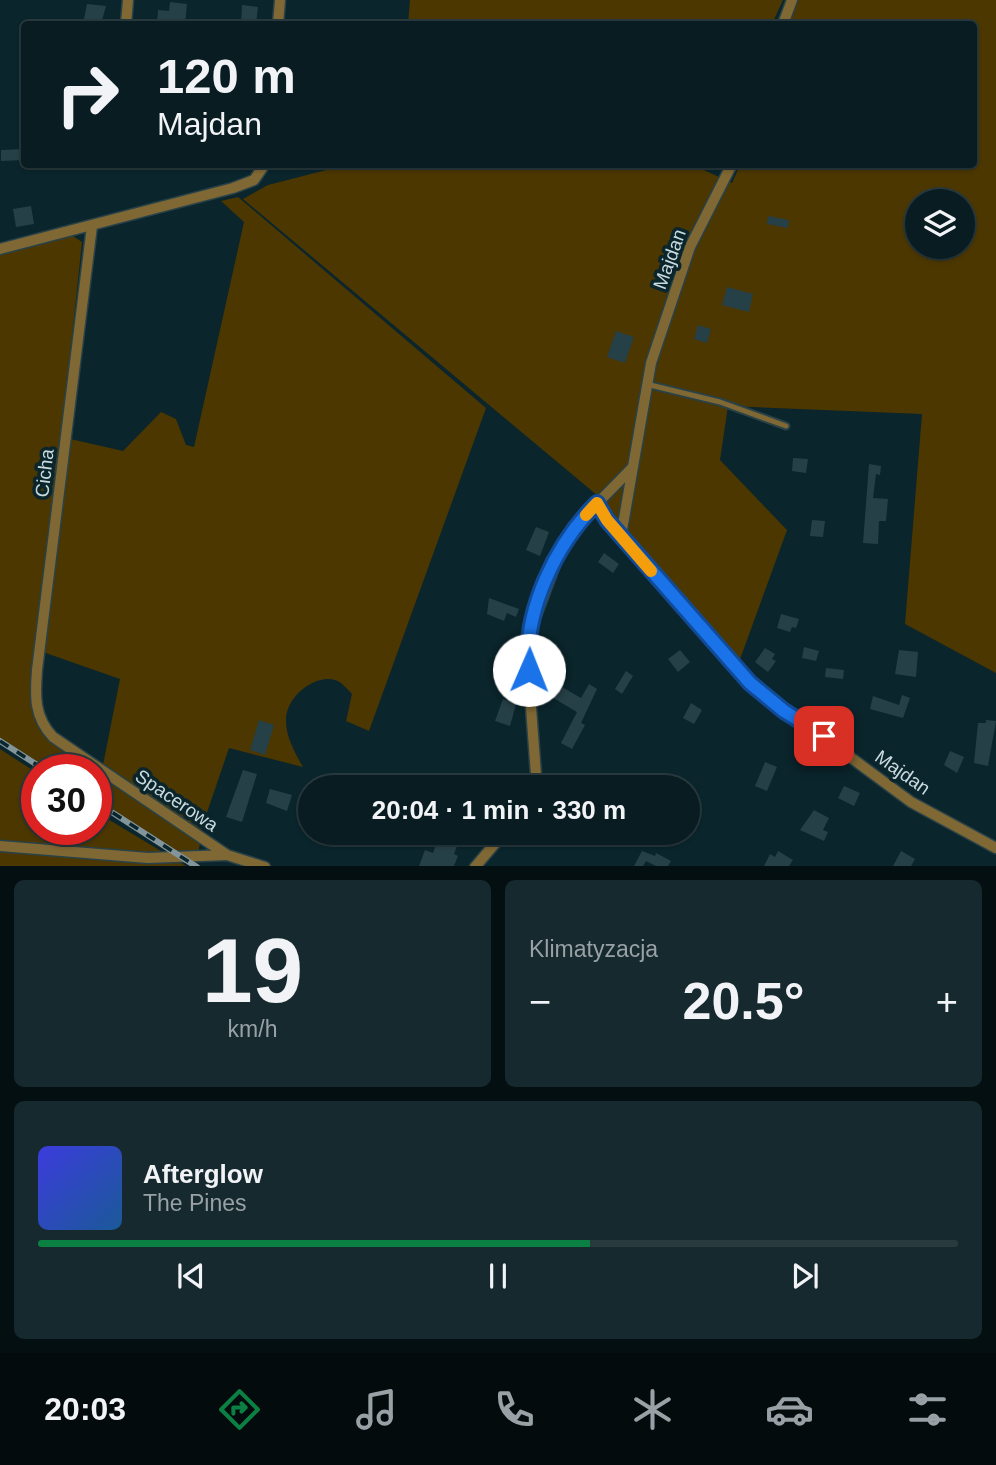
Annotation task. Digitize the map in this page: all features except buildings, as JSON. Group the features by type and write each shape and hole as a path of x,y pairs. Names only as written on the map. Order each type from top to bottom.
{"street":[{"path":"126,21 128,0"},
{"path":"278,21 280,0"},
{"path":"784,21 792,0"},
{"path":"0,249 254,180 262,168"},
{"name":"Majdan","path":"621,536 646,384 690,247 730,168"},
{"name":"Cicha","path":"42,725 37,709 37,670 92,226"},
{"path":"536,775 528,640 546,582 561,549 597,503 633,468"},
{"name":"Majdan","path":"597,503 621,536 750,683 911,802 996,848"},
{"name":"Spacerowa","path":"42,725 53,737 227,855 265,866"},
{"path":"475,866 494,845"},
{"path":"0,846 148,858 227,855"}],"lane":[{"path":"646,384 720,402 786,426"}],"shaded area":[{"path":"410,0 783,0 773,21 408,21"},
{"path":"796,0 996,0 996,673 905,624 922,414 728,406 720,460 787,530 739,662 598,496 243,199 268,185 334,168 700,168 732,183 739,168 977,168 977,21 791,21"},
{"path":"238,197 486,408 369,731 346,721 352,694 342,684 327,679 310,684 290,704 286,721 289,739 303,767 229,748 199,836 112,777 112,754 105,754 120,679 40,651 37,709 53,737 76,754 25,754 0,738 0,250 70,234 82,242 44,603 66,438 123,451 161,412 176,419 186,445 194,447 244,222 221,201"},
{"path":"0,749 21,763 21,845 112,845 112,822 186,866 0,866"},
{"path":"112,780 200,844 198,853 183,855 112,809"}],"railway":[{"path":"0,741 21,755"},
{"path":"112,812 195,866"}],"slow traffic":[{"path":"586,515 597,503 607,520 651,571"}],"route":[{"path":"529,670 528,640 552,567 574,529 597,503 607,520 750,683 784,711 824,736"}]}
